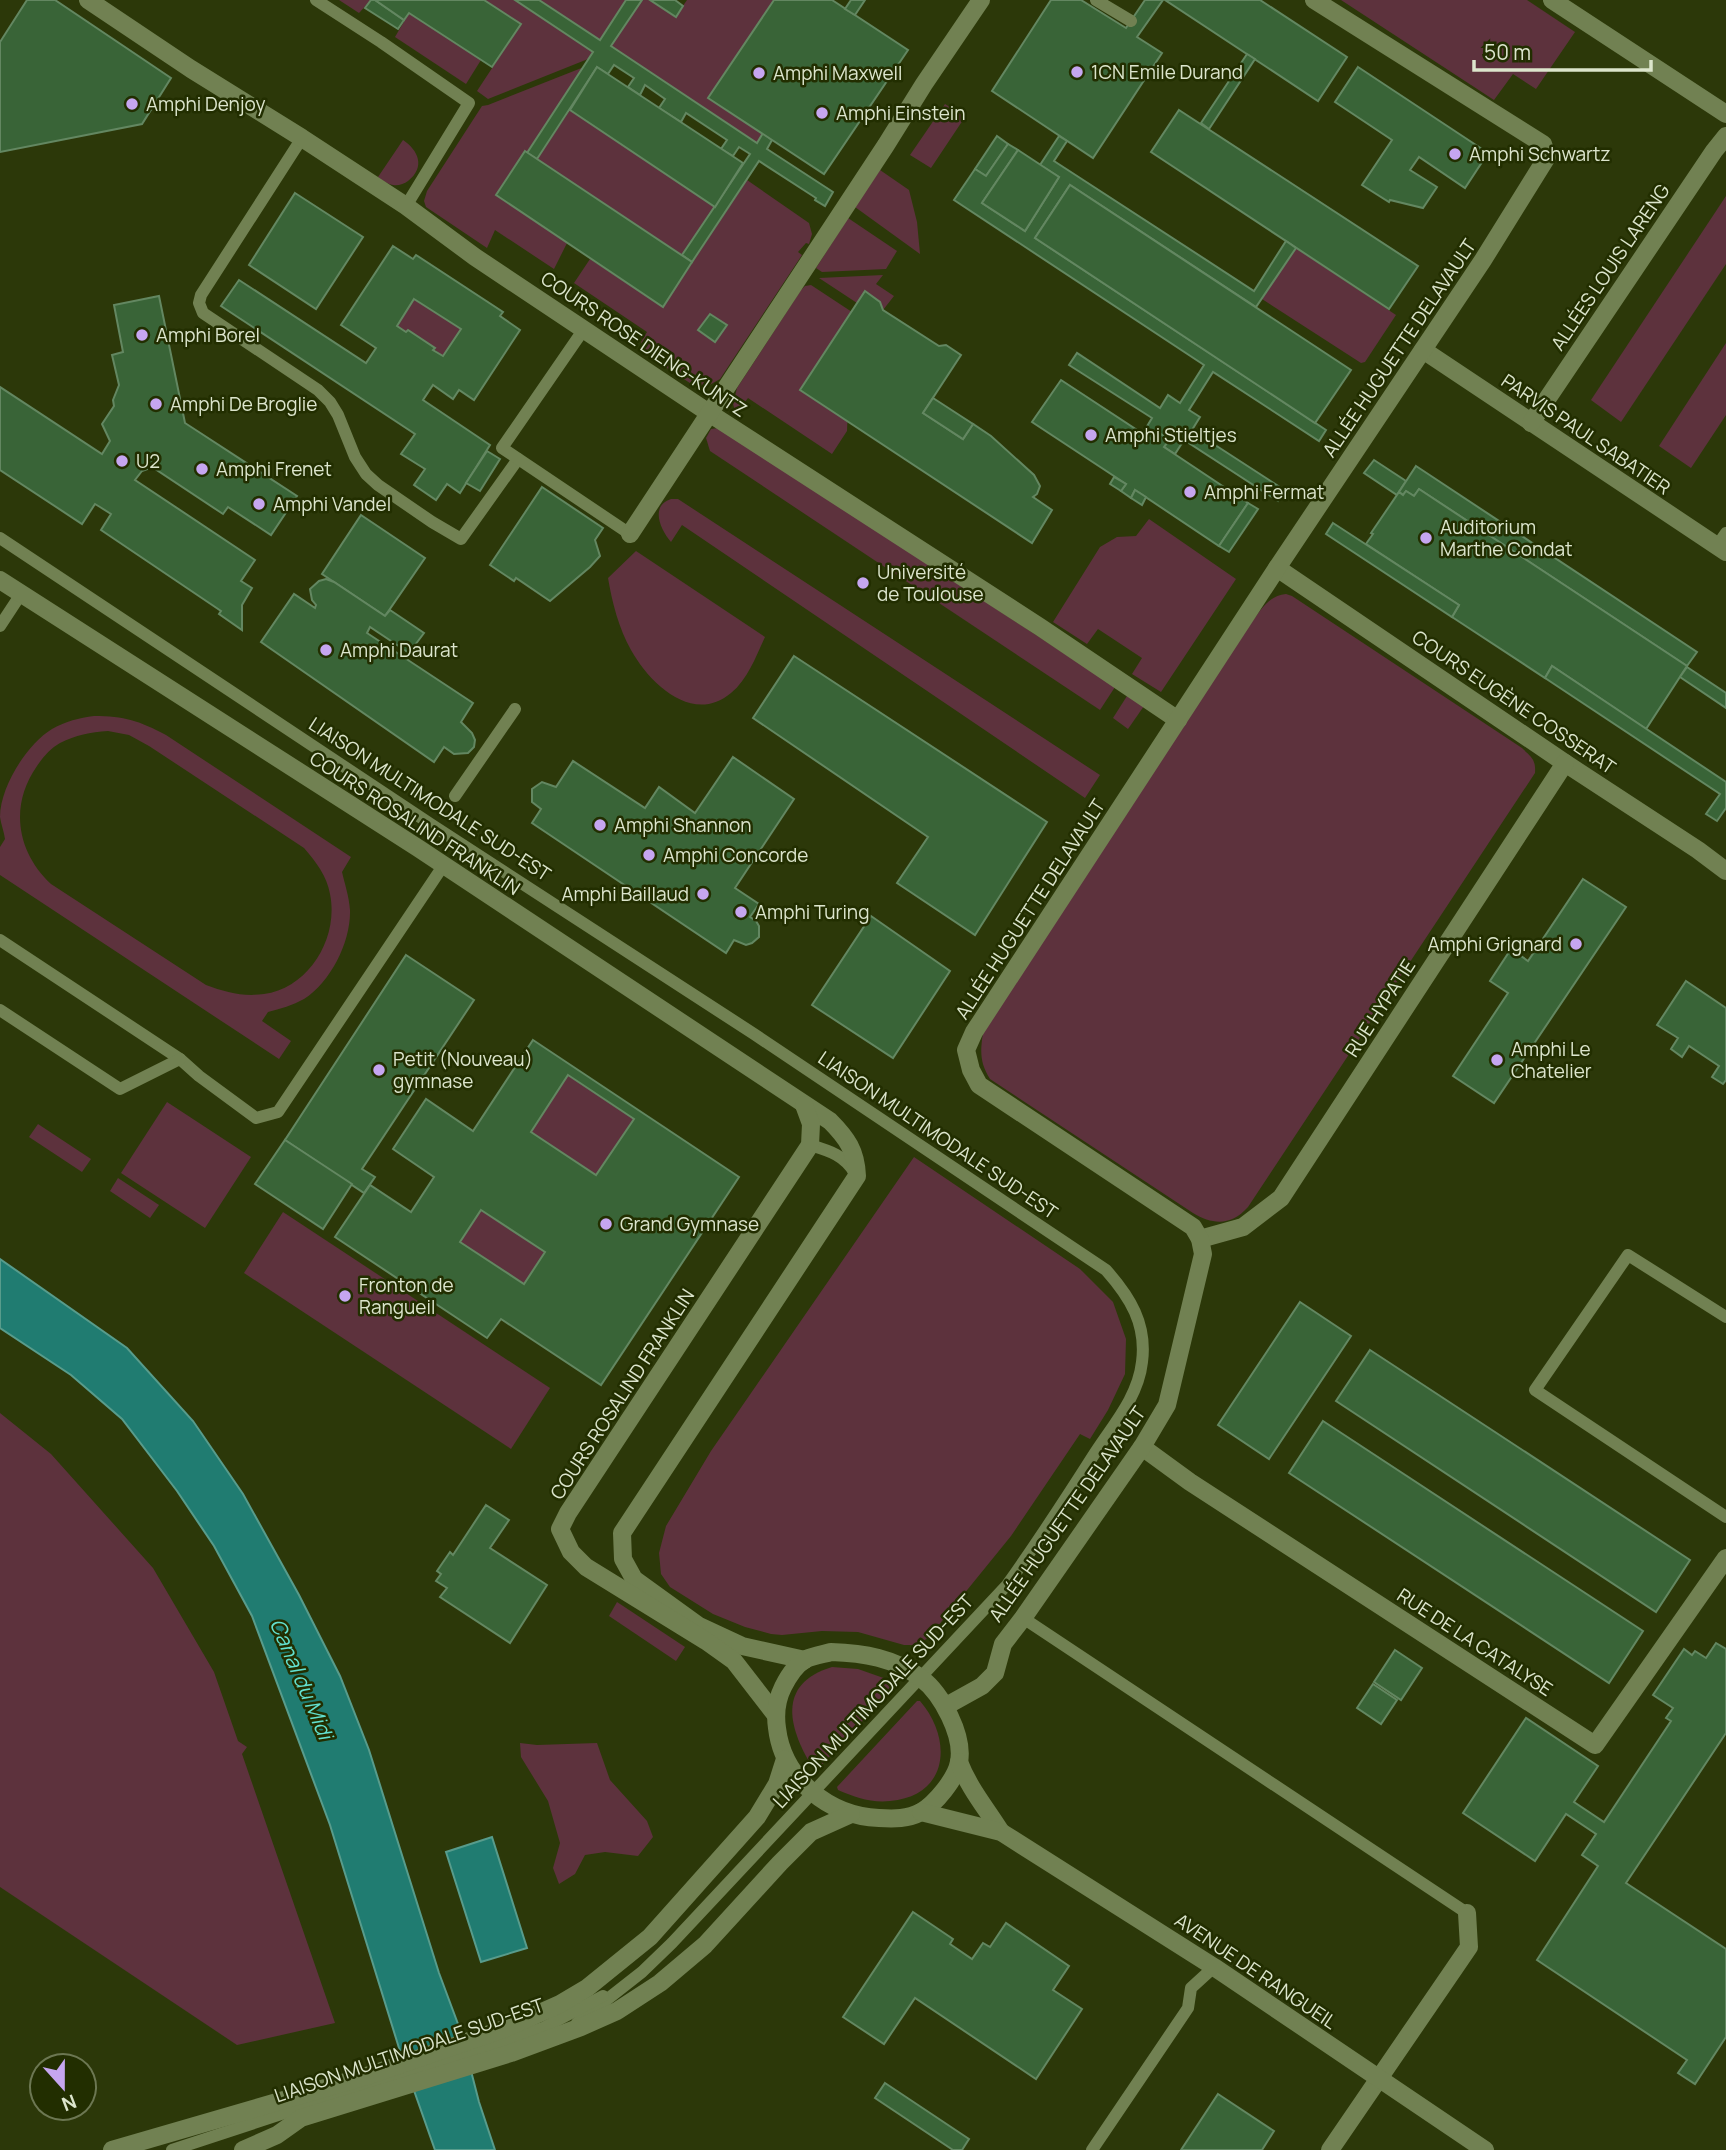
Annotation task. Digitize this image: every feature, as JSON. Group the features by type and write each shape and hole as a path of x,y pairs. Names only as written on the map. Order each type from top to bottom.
{"street":[{"name":"COURS ROSE DIENG-KUNTZ","path":"88,0 406,206 475,257 709,413 1040,627 1178,720"},
{"path":"630,534 981,0"},
{"name":"ALLÉE HUGUETTE DELAVAULT","path":"946,1706 982,1686 995,1673 1003,1644 1024,1618 1142,1447 1167,1405 1203,1254 1193,1227 979,1085 971,1070 966,1050 981,1021 1547,157 1542,144 1314,0"},
{"path":"1552,0 1726,114"},
{"name":"ALLÉES LOUIS LARENG","path":"1531,423 1726,136"},
{"name":"PARVIS PAUL SABATIER","path":"1423,350 1675,518 1723,543"},
{"name":"COURS EUGÈNE COSSERAT","path":"1277,568 1726,871"},
{"name":"COURS ROSALIND FRANKLIN","path":"0,580 443,866 830,1121 845,1136 856,1160 857,1177"},
{"name":"RUE HYPATIE","path":"1200,1240 1243,1227 1280,1198 1565,763"},
{"path":"804,1105 811,1124 810,1145"},
{"name":"COURS ROSALIND FRANKLIN","path":"775,1714 734,1661 586,1567 571,1552 559,1529 810,1145"},
{"path":"805,1660 742,1646 699,1626 634,1579 623,1559 622,1533 857,1177"},
{"name":"RUE DE LA CATALYSE","path":"1142,1447 1190,1482 1595,1745 1726,1558"},
{"path":"946,1706 921,1678 891,1661 859,1653 831,1652 805,1660 788,1676 779,1695 775,1714 778,1741 785,1759 802,1783 813,1794 851,1814 898,1819 921,1812 938,1798 951,1780 959,1762"},
{"name":"AVENUE DE RANGUEIL","path":"946,1706 953,1726 959,1762 967,1782 1001,1832"},
{"path":"243,2150 277,2135 302,2118 374,2085 507,2040 587,1988 650,1937 757,1817 776,1784 785,1759"},
{"name":"AVENUE DE RANGUEIL","path":"921,1812 1001,1832 1214,1967 1485,2150"},
{"path":"112,2150 374,2085 507,2040 563,2034 617,2011 680,1968 705,1945 811,1832 851,1814"},
{"path":"1330,2150 1469,1947 1467,1913"}],"lane":[{"path":"316,0 469,103 406,206"},
{"path":"1096,0 1131,21"},
{"path":"302,138 201,295 199,303 203,313 318,390 338,415 355,457 366,474 432,522 461,539 518,459"},
{"path":"584,329 502,448 630,534"},
{"name":"LIAISON MULTIMODALE SUD-EST","path":"0,538 754,1034 1106,1270 1134,1306 1142,1334 1142,1362 1133,1396 1007,1585 672,1943 642,1972 563,2034"},
{"path":"0,626 21,594"},
{"path":"455,796 515,709"},
{"path":"0,940 180,1059 256,1118 278,1112 443,866"},
{"path":"0,1010 120,1089 180,1059"},
{"path":"810,1145 840,1156 847,1161 857,1177"},
{"path":"1726,1317 1628,1255 1535,1390 1726,1517"},
{"path":"1024,1618 1467,1913"},
{"path":"1092,2150 1188,2008 1191,1987 1214,1967"},
{"name":"LIAISON MULTIMODALE SUD-EST","path":"507,2040 543,2028 642,1972"},
{"name":"LIAISON MULTIMODALE SUD-EST","path":"172,2150 374,2085"},
{"name":"LIAISON MULTIMODALE SUD-EST","path":"220,2134 302,2118"}],"shaded area":[{"path":"339,0 371,0 359,13"},
{"path":"484,0 515,0 593,52 588,59 488,99 477,91 521,24"},
{"path":"539,0 626,0 600,40"},
{"path":"642,0 650,0 676,16 687,0 774,0 709,98 763,133 757,143 611,46"},
{"path":"1341,0 1527,0 1575,32 1536,89 1513,74 1494,100"},
{"path":"409,13 481,60 466,84 395,37"},
{"path":"584,67 496,195 567,243 554,269 495,230 487,248 426,207 424,201 427,191 482,106"},
{"path":"945,104 965,117 931,168 910,155"},
{"path":"570,110 715,207 682,255 537,159"},
{"path":"403,140 416,154 417,170 414,176 399,185 385,182 378,177"},
{"path":"880,170 909,190 917,222 920,254 855,207"},
{"path":"747,180 809,223 812,234 809,244 806,243 798,252 802,255 720,379 706,387 696,387 644,353 641,342 647,332 574,283 590,259 663,307","holes":["710,314 727,325 715,342 698,330"]},
{"path":"1726,196 1726,264 1621,422 1591,400"},
{"path":"848,218 897,251 886,269 822,272 816,268"},
{"path":"1296,248 1396,315 1365,362 1361,363 1262,299"},
{"path":"883,275 876,284 894,296 883,310 880,302 865,292 857,303 819,278"},
{"path":"811,285 852,312 847,431 832,454 748,398 736,414 733,404 737,388 801,290"},
{"path":"414,299 461,329 443,356 408,330 406,332 397,326"},
{"path":"1726,343 1726,415 1691,468 1659,446"},
{"path":"718,428 1115,687 1100,710 710,451 706,438 711,429"},
{"path":"678,499 1100,775 1085,798 682,525 671,542 663,531 659,512 665,502"},
{"path":"1149,519 1236,579 1161,692 1132,674 1142,658 1098,629 1087,644 1053,622 1100,547 1117,537 1136,536"},
{"path":"636,551 765,637 742,681 731,693 717,702 702,705 674,696 649,676 631,650 617,615 608,578"},
{"path":"1286,594 1522,748 1534,761 1535,773 1248,1207 1235,1218 1222,1222 1208,1220 1193,1213 990,1079 983,1062 982,1040 983,1033 1249,626 1269,601"},
{"path":"1127,696 1144,706 1128,729 1113,718"},
{"path":"94,716 132,720 166,735 351,857 342,872 350,910 347,935 338,960 314,992 295,1003 268,1012 262,1021 291,1041 279,1059 0,875 0,847 5,839 0,817 1,805 17,767 33,745 52,729 67,722","holes":["108,731 129,735 304,848 317,864 330,894 330,927 317,958 295,982 280,990 256,995 234,993 206,985 51,884 39,871 24,843 20,812 28,781 37,766 53,747 77,736"]},
{"path":"568,1075 634,1119 596,1175 531,1132"},
{"path":"167,1102 251,1157 205,1228 121,1173"},
{"path":"38,1124 91,1159 82,1172 29,1137"},
{"path":"914,1157 1080,1269 1113,1302 1126,1339 1125,1374 1090,1439 1080,1434 1011,1536 929,1637 918,1645 904,1645 858,1632 822,1631 782,1635 745,1627 713,1614 670,1587 661,1574 659,1553 666,1526 711,1451"},
{"path":"118,1178 159,1205 150,1218 110,1191"},
{"path":"481,1210 545,1252 524,1284 460,1242"},
{"name":"Fronton de Rangueil","path":"283,1212 550,1388 511,1449 244,1273"},
{"path":"0,1413 51,1454 153,1568 214,1672 238,1741 247,1747 242,1754 335,2023 237,2045 0,1887"},
{"path":"617,1602 685,1647 676,1661 609,1616"},
{"path":"832,1667 858,1669 895,1682 896,1685 817,1770 814,1770 798,1739 792,1710 802,1685 814,1675"},
{"path":"917,1701 920,1701 931,1716 941,1748 940,1763 934,1777 924,1789 910,1797 890,1801 863,1799 838,1790 837,1787"},
{"path":"520,1743 597,1743 610,1780 647,1821 653,1837 638,1856 605,1852 585,1855 575,1874 559,1884 553,1868 560,1843 548,1801 521,1757"}],"water":[{"name":"Canal du Midi","path":"0,1259 127,1348 193,1421 243,1494 340,1676 369,1750 439,1973 461,2032 495,2150 435,2150 399,2048 330,1825 252,1616 214,1546 177,1491 122,1419 71,1375 0,1328"},
{"path":"492,1837 527,1948 481,1962 446,1852"}],"building":[{"path":"27,0 55,0 171,78 142,124 0,152 0,42"},
{"path":"371,0 404,20 398,29 365,8"},
{"path":"375,0 484,0 521,24 492,67 409,13 404,20"},
{"path":"515,0 539,0 600,40 626,0 642,0 611,46 757,143 763,133 772,140 767,149 833,192 825,206 759,161 692,262 682,255 750,154 739,147 733,156 721,149 727,140 686,113 681,122 659,108 665,99 645,85 640,95 628,87 634,78 614,65 608,74 597,67 537,159 527,153 593,52"},
{"path":"650,0 675,0 683,6 676,17"},
{"path":"774,0 832,0 908,50 824,174 708,98"},
{"path":"851,0 865,0 855,15 845,9"},
{"name":"1CN Emile Durand","path":"1051,0 1081,0 1126,28 1145,0 1163,0 1137,37 1162,53 1093,158 992,91"},
{"path":"1165,0 1260,0 1347,57 1318,101"},
{"path":"1247,54 1255,59 1209,129 1201,123"},
{"path":"597,67 743,163 715,207 570,110"},
{"path":"1358,67 1488,153 1465,188 1419,157 1410,170 1437,187 1423,208 1390,200 1389,202 1362,185 1392,140 1335,102"},
{"path":"1179,110 1418,266 1389,309 1151,152"},
{"path":"997,136 1008,144 986,176 975,169"},
{"path":"1059,136 1067,141 1054,161 1254,291 1286,241 1296,248 1256,307 1070,185 1035,238 1326,430 1319,441 1213,372 1189,410 1200,417 1192,430 1286,491 1278,501 1184,440 1175,454 1164,447 1169,440 1159,433 1154,441 1143,433 1152,418 1069,365 1077,353 1160,408 1168,395 1180,403 1204,365 954,200 975,169 986,176 1008,144 1018,150 982,203 1025,231 1059,177 1040,165"},
{"path":"1018,150 1059,177 1025,231 982,203"},
{"path":"525,151 692,262 663,307 496,195"},
{"path":"1070,185 1351,370 1315,423 1035,238"},
{"path":"295,193 363,237 316,309 249,265"},
{"path":"393,246 413,259 416,255 503,312 500,316 520,330 474,400 459,390 453,399 433,385 423,400 490,445 460,493 447,484 436,500 414,485 425,469 401,454 415,434 221,306 239,280 366,363 376,348 341,325","holes":["414,299 461,329 443,356 408,330 406,332 397,326"]},
{"path":"865,291 880,302 883,310 939,346 946,345 961,355 923,413 963,439 973,424 991,436 1034,475 1040,486 1033,497 1052,510 1032,543 800,390"},
{"name":"U2","path":"159,296 185,423 297,496 271,535 228,507 223,514 155,469 142,471 135,480 255,560 241,581 252,588 242,605 242,630 219,614 221,611 101,530 111,514 95,504 82,524 0,470 0,387 102,454 110,441 102,424 114,406 113,400 119,385 112,355 123,352 114,305"},
{"path":"710,314 727,325 715,342 698,330"},
{"path":"1061,380 1154,441 1159,433 1169,440 1164,447 1248,503 1219,546 1135,490 1131,498 1121,491 1126,484 1032,422"},
{"path":"933,398 973,424 963,439 923,413"},
{"path":"487,451 500,459 480,491 466,483"},
{"path":"1374,460 1406,481 1397,495 1364,473"},
{"path":"1416,466 1697,652 1687,666 1419,489 1414,496 1406,491 1403,495 1399,492"},
{"path":"1114,477 1126,484 1121,491 1110,484"},
{"path":"542,487 603,528 595,540 600,556 550,601 516,578 514,581 490,565"},
{"path":"1419,489 1687,666 1646,729 1552,666 1545,678 1452,617 1459,605 1366,544 1399,492 1403,495 1406,491 1414,496"},
{"path":"1135,490 1146,497 1142,505 1131,498"},
{"path":"1248,503 1258,509 1229,552 1219,546"},
{"path":"361,515 425,558 385,616 322,574"},
{"path":"1333,523 1459,605 1452,617 1326,534"},
{"path":"326,579 385,616 390,610 424,633 409,653 370,627 367,633 473,703 461,722 475,740 474,747 468,753 454,754 444,747 434,762 261,642 294,594 315,608 310,589"},
{"path":"794,656 1047,822 975,935 897,883 928,837 753,718"},
{"path":"1552,666 1726,782 1726,808 1717,821 1706,814 1720,794 1545,678"},
{"path":"1687,667 1726,693 1726,708 1680,677"},
{"path":"733,757 794,799 735,888 759,904 750,917 759,926 759,937 746,945 734,940 726,953 532,823 541,809 532,802 532,789 542,782 556,787 573,761 645,808 659,787 695,813"},
{"path":"1583,879 1626,907 1494,1103 1453,1076 1508,993 1490,981 1511,949 1528,961"},
{"path":"871,916 950,971 893,1058 812,1005"},
{"name":"Petit (Nouveau) gymnase","path":"406,955 474,1000 362,1169 375,1177 364,1193 285,1140"},
{"path":"1686,981 1726,1008 1726,1080 1723,1084 1712,1077 1719,1066 1689,1046 1682,1057 1671,1049 1678,1038 1657,1025"},
{"name":"Grand Gymnase","path":"533,1040 739,1177 601,1385 501,1319 487,1338 335,1237 370,1185 411,1212 434,1177 393,1149 426,1099 473,1131","holes":["568,1075 634,1119 596,1175 531,1132","481,1210 545,1252 524,1284 460,1242"]},
{"path":"285,1140 352,1184 323,1229 255,1184"},
{"path":"1300,1302 1351,1336 1269,1459 1218,1425"},
{"path":"1370,1350 1690,1560 1656,1612 1336,1401"},
{"path":"1323,1421 1643,1631 1609,1683 1289,1473"},
{"path":"486,1505 509,1520 490,1548 547,1585 510,1643 440,1597 447,1588 436,1581 441,1574 437,1571 450,1552 453,1555"},
{"path":"1716,1643 1726,1649 1726,1733 1626,1883 1726,1949 1726,2037 1695,2084 1678,2073 1687,2060 1537,1960 1598,1866 1582,1855 1596,1834 1566,1814 1535,1861 1463,1813 1526,1718 1598,1766 1574,1802 1604,1822 1671,1721 1666,1718 1673,1708 1653,1695 1684,1649 1692,1655 1695,1651 1706,1658"},
{"path":"1395,1650 1422,1668 1401,1700 1374,1682"},
{"path":"1373,1684 1397,1700 1381,1724 1357,1708"},
{"path":"913,1912 953,1939 950,1944 972,1959 983,1943 990,1947 1006,1923 1069,1966 1053,1990 1082,2009 1036,2079 915,1998 884,2044 843,2017"},
{"path":"885,2083 969,2139 962,2150 953,2150 875,2098"},
{"path":"1218,2094 1274,2131 1262,2150 1181,2150"}],"place":[{"name":"1CN Emile Durand","path":"1077,72"},
{"name":"Amphi Maxwell","path":"759,73"},
{"name":"Amphi Denjoy","path":"132,104"},
{"name":"Amphi Einstein","path":"822,113"},
{"name":"Amphi Schwartz","path":"1455,154"},
{"name":"Amphi Borel","path":"142,335"},
{"name":"Amphi De Broglie","path":"156,404"},
{"name":"Amphi Stieltjes","path":"1091,435"},
{"name":"U2","path":"122,461"},
{"name":"Amphi Frenet","path":"202,469"},
{"name":"Amphi Fermat","path":"1190,492"},
{"name":"Amphi Vandel","path":"259,504"},
{"name":"Auditorium Marthe Condat","path":"1426,538"},
{"name":"Université de Toulouse","path":"863,583"},
{"name":"Amphi Daurat","path":"326,650"},
{"name":"Amphi Shannon","path":"600,825"},
{"name":"Amphi Concorde","path":"649,855"},
{"name":"Amphi Baillaud","path":"703,894"},
{"name":"Amphi Turing","path":"741,912"},
{"name":"Amphi Grignard","path":"1576,944"},
{"name":"Amphi Le Chatelier","path":"1497,1060"},
{"name":"Petit (Nouveau) gymnase","path":"379,1070"},
{"name":"Grand Gymnase","path":"606,1224"},
{"name":"Fronton de Rangueil","path":"345,1296"}]}
